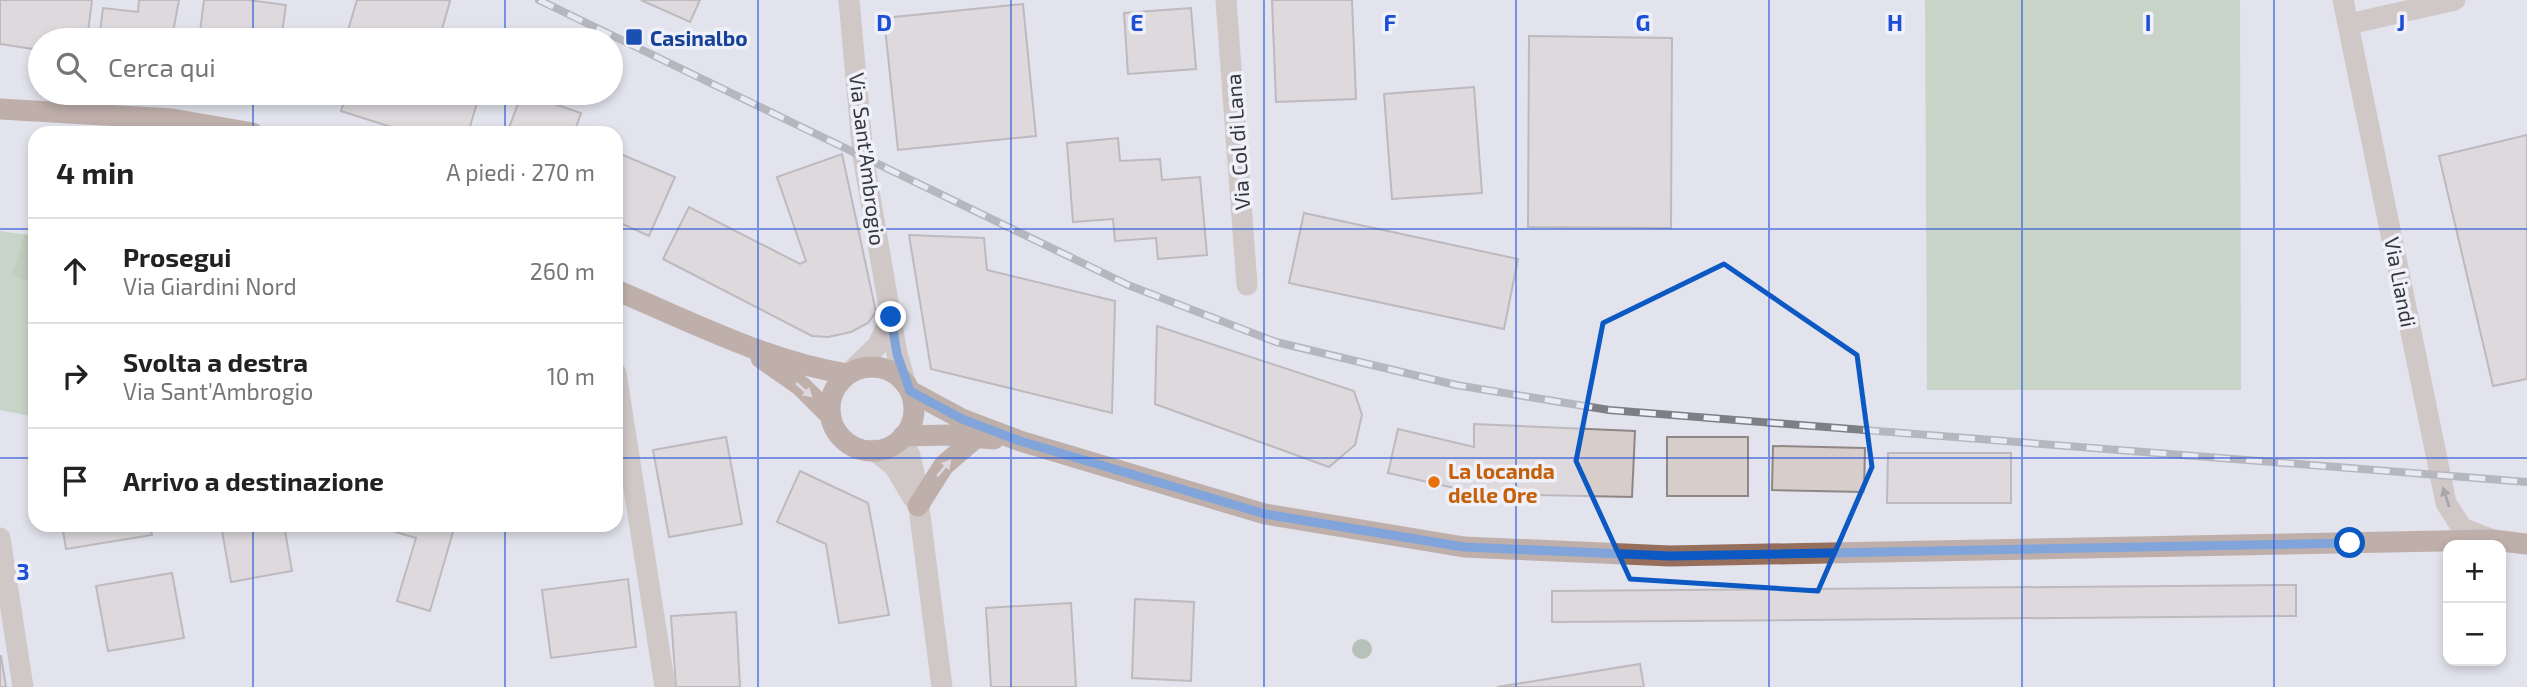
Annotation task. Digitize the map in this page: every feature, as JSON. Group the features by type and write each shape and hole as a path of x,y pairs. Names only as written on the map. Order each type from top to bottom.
{"main road":[{"path":"0,109 172,119 212,126"},
{"path":"623,293 810,368 848,374"},
{"path":"733,339 801,386 831,416 841,437 862,449 874,450 893,445 902,438 913,416 914,404 908,387"},
{"path":"831,416 834,392 839,382 860,368 885,368 908,387 962,419 1020,441 1265,514 1464,547 1670,556 2443,542"},
{"path":"902,438 977,437 1020,441"},
{"path":"918,506 944,465 977,437"},
{"path":"2506,542 2527,544"}],"street":[{"name":"Via Sant'Ambrogio","path":"849,0 863,156 897,354 908,387"},
{"name":"Via Col di Lana","path":"1226,0 1247,285"},
{"name":"Via Liandi","path":"2343,0 2446,503 2462,528 2491,540"},
{"path":"2349,24 2455,0"},
{"path":"848,374 878,345 891,317"},
{"path":"623,418 665,687"},
{"path":"902,438 912,465 942,687"},
{"path":"874,450 894,466 918,506"},
{"path":"0,538 23,687"}],"highlighted area":[{"path":"1724,264 1857,355 1872,467 1818,591 1630,579 1576,461 1603,323"}],"green space":[{"path":"1925,0 2240,0 2241,390 1927,390"},
{"path":"0,231 28,235 28,416 0,410"},
{"path":"25,234 28,235 28,282 12,275"}],"building":[{"path":"0,0 92,0 88,28 28,28 28,48 0,44"},
{"path":"139,0 179,0 174,28 100,28 103,8 138,12"},
{"path":"204,0 248,0 286,5 283,28 200,28"},
{"path":"357,0 450,1 442,28 349,28"},
{"path":"641,0 700,0 690,22"},
{"path":"1272,0 1352,0 1356,99 1276,102"},
{"path":"1023,4 1036,136 898,150 884,18"},
{"path":"1191,8 1196,69 1128,74 1124,13"},
{"path":"1529,36 1672,38 1671,228 1528,227"},
{"path":"1474,87 1482,193 1392,199 1384,94"},
{"path":"343,105 476,105 470,126 388,126 341,111"},
{"path":"518,105 557,105 581,113 576,126 510,126"},
{"path":"2527,135 2527,379 2493,386 2439,156"},
{"path":"1118,138 1120,161 1160,159 1162,180 1200,177 1207,255 1158,259 1156,238 1115,241 1113,219 1073,222 1067,143"},
{"path":"842,154 876,312 868,323 851,332 828,337 812,336 663,259 689,207 800,264 806,261 777,177"},
{"path":"623,155 675,177 649,236 623,224"},
{"path":"1304,213 1518,259 1504,329 1289,283"},
{"path":"909,235 984,238 987,270 1115,301 1112,413 931,369"},
{"path":"1157,326 1354,391 1362,415 1355,445 1329,467 1155,404"},
{"path":"1474,424 1635,431 1632,497 1481,494 1388,473 1398,429 1474,447"},
{"path":"726,437 742,524 669,537 653,450"},
{"path":"1667,437 1748,437 1748,496 1667,496"},
{"path":"1773,446 1865,448 1864,492 1772,490"},
{"path":"1888,453 2011,453 2011,503 1887,503"},
{"path":"800,471 868,503 889,615 839,623 826,544 777,522"},
{"path":"63,532 151,532 152,535 66,549"},
{"path":"222,532 285,532 292,571 231,582"},
{"path":"396,532 453,532 430,611 397,601 416,538"},
{"path":"172,573 184,638 108,651 96,586"},
{"path":"628,579 636,647 551,658 542,590"},
{"path":"2296,585 2296,616 1552,622 1552,591"},
{"path":"1135,599 1194,602 1191,681 1132,678"},
{"path":"1071,603 1076,687 991,687 986,608"},
{"path":"736,612 740,687 676,687 671,616"},
{"path":"1,656 6,687 0,687"},
{"path":"1640,664 1644,687 1497,687"}],"railway":[{"path":"539,0 597,28"},
{"path":"623,41 1128,285 1276,342 1456,385 1609,410 2527,482"}],"place":[{"name":"Casinalbo","path":"634,37"},
{"name":"La locanda delle Ore","path":"1434,482"}],"route":[{"path":"891,317 897,354 910,391 962,419 1020,441 1265,514 1464,547 1670,556 2350,543"}]}
